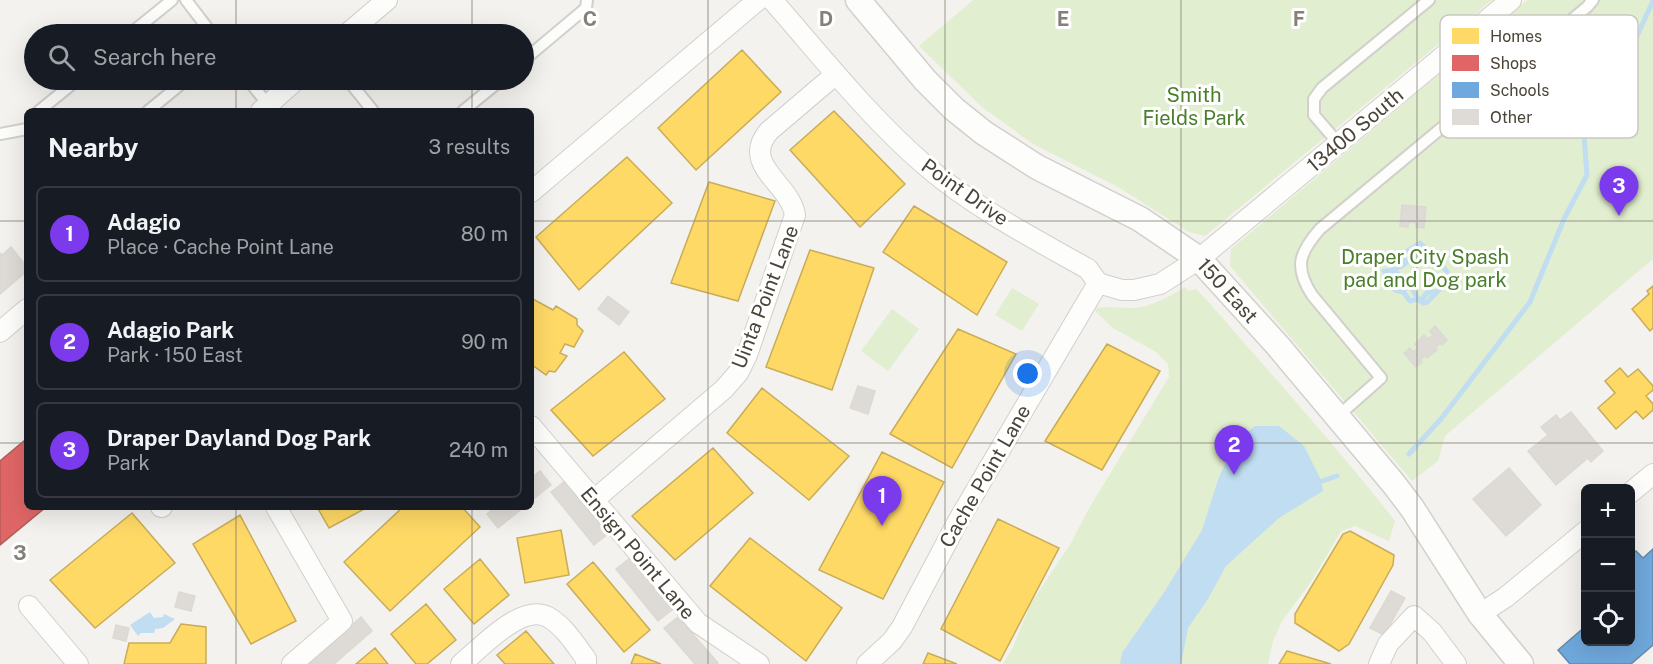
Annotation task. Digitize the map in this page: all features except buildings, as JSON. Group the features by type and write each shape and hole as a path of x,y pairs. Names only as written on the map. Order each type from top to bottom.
{"street":[{"path":"359,24 387,0"},
{"path":"534,189 758,0"},
{"name":"Point Drive","path":"772,0 897,140 929,168 969,200 1088,269 1098,283"},
{"name":"150 East","path":"858,0 925,80 954,109 984,133 1037,167 1112,202 1140,219 1199,259 1219,279 1338,416 1412,508 1480,614 1521,664"},
{"name":"13400 South","path":"1493,15 1511,0"},
{"name":"13400 South","path":"1199,259 1440,59"},
{"name":"Uinta Point Lane","path":"594,500 724,389 738,373 751,344 795,215 789,198 762,164 759,156 761,143 770,131 836,74"},
{"path":"269,108 286,90"},
{"path":"1098,283 1122,290 1148,288 1171,278 1199,259"},
{"name":"Cache Point Lane","path":"867,664 892,641 902,627 958,521 1098,283"},
{"path":"0,332 24,312"},
{"name":"Ensign Point Lane","path":"534,430 698,623 759,664"},
{"path":"1635,489 1653,474"},
{"path":"278,510 342,621 292,664"},
{"path":"1480,614 1506,597 1581,535"},
{"path":"29,606 78,664"},
{"path":"461,664 507,626 531,614 546,616 559,625 586,659 586,664"},
{"path":"1379,664 1388,644 1414,616 1432,632 1451,662"}],"lane":[{"path":"142,24 172,0"},
{"path":"186,0 204,24"},
{"path":"534,52 586,8 587,0"},
{"path":"1339,144 1314,115 1314,99 1322,88 1429,0"},
{"path":"1577,15 1593,0"},
{"path":"43,108 65,90"},
{"path":"152,108 174,90"},
{"path":"255,90 267,108"},
{"path":"356,90 371,108"},
{"path":"468,108 489,90"},
{"path":"1338,416 1381,378 1312,295 1300,269 1301,255 1308,242 1320,229 1440,129"},
{"path":"0,134 24,130"}],"green space":[{"name":"Smith Fields Park","path":"973,0 1492,0 1474,15 1440,15 1440,43 1205,236 1189,232 1118,187 1033,144 982,107 919,46"},
{"name":"Draper City Spash pad and Dog park","path":"1527,0 1653,0 1653,259 1445,436 1438,461 1412,481 1230,266 1231,249 1440,73 1440,138 1638,138 1638,15 1509,15"},
{"path":"1185,287 1189,291 1196,289 1205,298 1372,492 1395,521 1389,541 1355,526 1341,531 1311,582 1282,621 1273,641 1268,664 1003,664 1013,647 1030,605 1071,543 1088,510 1169,377 1168,364 1156,352 1113,328 1095,311 1101,307 1145,306"},
{"path":"1012,288 1039,304 1022,331 995,315"},
{"path":"892,309 919,329 888,371 861,351"}],"water":[{"path":"1255,426 1279,426 1304,446 1321,480 1323,491 1279,518 1226,566 1208,599 1188,628 1181,664 1120,664 1122,653 1165,591 1202,530 1219,477 1235,443"},
{"path":"150,612 154,618 163,617 164,614 175,619 163,628 155,629 154,633 141,633 138,636 130,625"}],"waterway":[{"path":"1638,34 1653,1"},
{"path":"1409,454 1441,419 1530,302 1564,219 1587,175 1584,138"},
{"path":"1392,270 1402,266 1404,253 1420,243 1427,250 1433,264 1444,268 1447,272"},
{"path":"1416,247 1426,262 1432,264"},
{"path":"1403,265 1414,249"},
{"path":"1384,271 1394,272 1401,276 1404,293 1410,301 1418,299 1423,303 1427,302 1447,282"},
{"path":"1386,271 1395,290 1403,292"},
{"path":"1405,284 1411,287 1418,299"},
{"path":"1420,301 1428,292 1436,292"},
{"path":"1316,483 1337,476"}],"place":[{"name":"Draper Dayland Dog Park","path":"1619,216"},
{"name":"Adagio Park","path":"1234,475"},
{"name":"Adagio","path":"882,526"}]}
